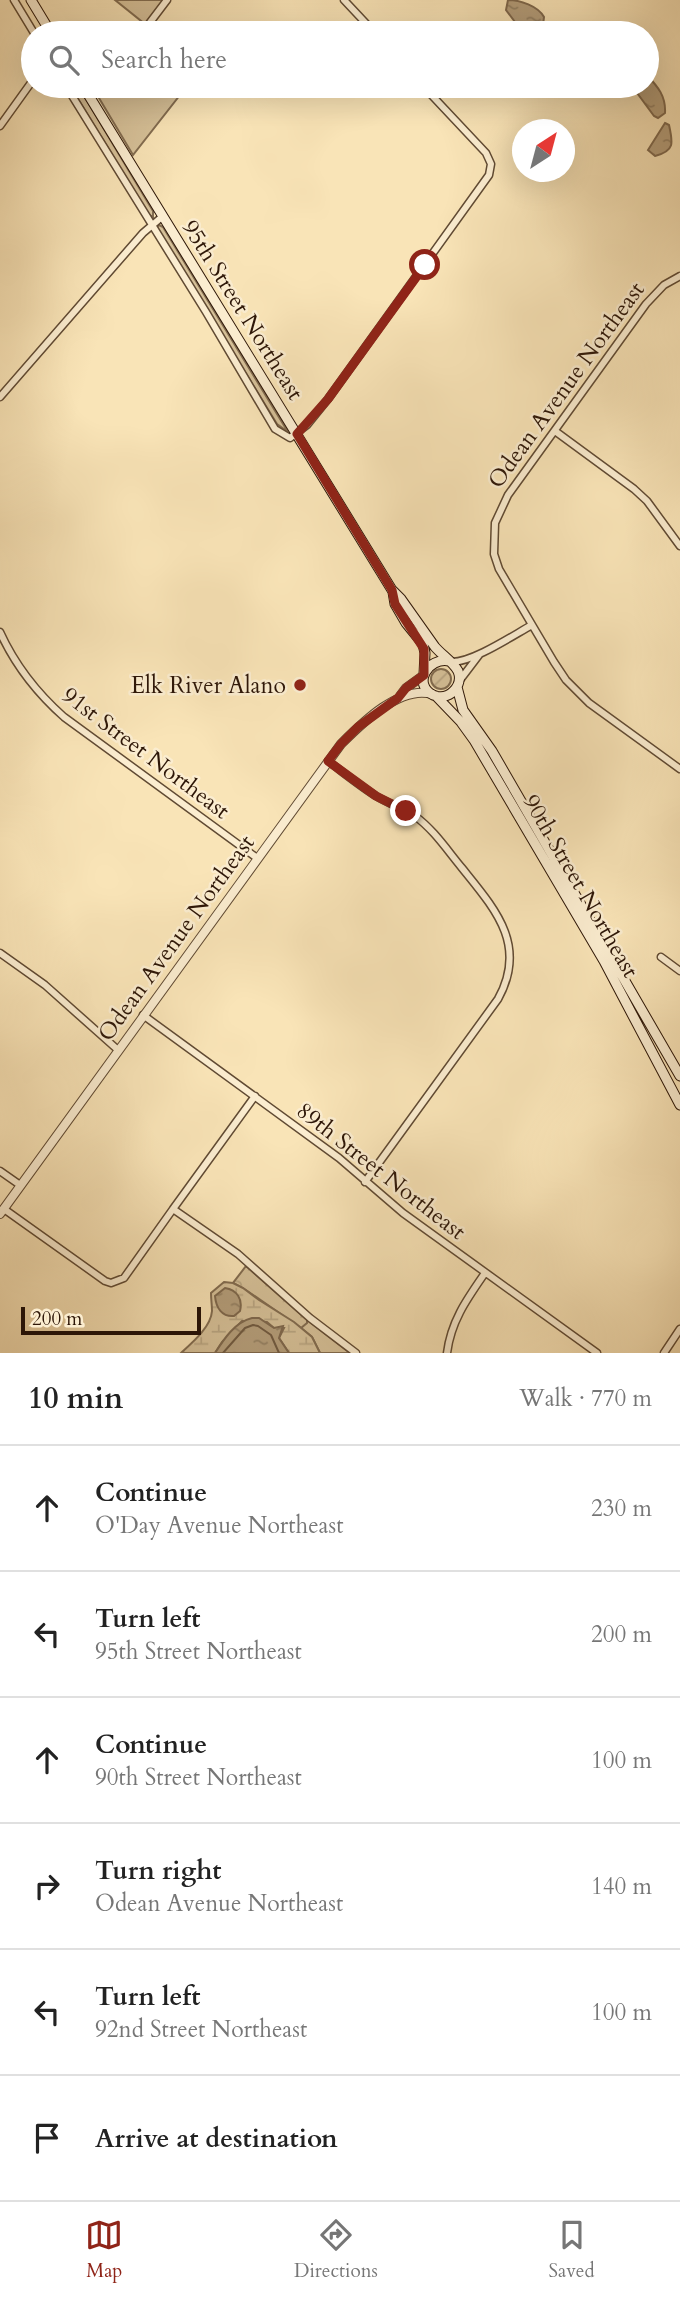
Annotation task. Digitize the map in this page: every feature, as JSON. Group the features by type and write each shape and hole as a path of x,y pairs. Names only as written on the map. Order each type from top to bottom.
{"main road":[{"path":"31,0 44,21"},
{"name":"95th Street Northeast","path":"91,98 392,590"},
{"path":"392,590 435,648 459,674 458,686 447,696 433,694 424,684 424,649 395,604 392,590"},
{"path":"424,675 432,663 449,661"},
{"name":"90th Street Northeast","path":"458,686 463,710 492,751 680,1076"},
{"name":"90th Street Northeast","path":"433,694 454,714 474,740 604,961 680,1105"}],"street":[{"path":"14,0 27,21"},
{"path":"151,21 167,0"},
{"path":"344,0 364,21"},
{"path":"0,126 21,97"},
{"path":"73,98 275,429 290,438 297,434 328,399 489,175 491,168 486,153 434,98"},
{"path":"0,397 152,225 163,216"},
{"name":"Odean Avenue Northeast","path":"680,276 664,285 646,304 504,502 493,533 494,554 499,569 559,670 575,691 680,769"},
{"path":"555,431 634,489 647,501 680,546"},
{"path":"449,661 456,662 480,654 532,625"},
{"name":"91st Street Northeast","path":"0,632 22,670 41,695 64,718 257,858"},
{"path":"458,686 466,670 480,654"},
{"name":"Odean Avenue Northeast","path":"2,1212 341,744 358,727 424,675"},
{"name":"Odean Avenue Northeast","path":"398,698 418,691 433,694"},
{"path":"328,761 376,796 416,817 438,838 501,921 509,949 508,973 498,999 365,1182"},
{"path":"0,953 45,985 118,1050"},
{"path":"661,957 680,971"},
{"name":"89th Street Northeast","path":"143,1015 339,1158 402,1213 597,1353"},
{"path":"2,1212 104,1281 111,1283 124,1278 255,1096"},
{"path":"0,1171 20,1185"},
{"path":"173,1209 238,1254 310,1318 356,1353"},
{"path":"447,1353 458,1312 485,1273"},
{"path":"664,1353 680,1329"}],"green space":[{"path":"115,0 164,0 147,21 141,21"},
{"path":"77,98 85,98 153,211 153,217 149,215"},
{"path":"99,98 178,98 133,155"},
{"path":"159,225 163,227 288,432 277,424 158,231"},
{"path":"437,669 445,669 451,679 445,689 437,689 431,683 431,675"},
{"path":"246,1266 307,1320 307,1323 301,1328 233,1283"},
{"path":"224,1282 243,1288 294,1322 312,1337 320,1353 289,1353 279,1338 284,1328 274,1328 267,1322 242,1321 215,1353 181,1353 208,1323 212,1311 211,1293"},
{"path":"307,1320 350,1353 320,1353 312,1337 301,1328"}],"water":[{"path":"508,0 523,2 538,10 544,17 544,21 514,21 506,10"},
{"path":"659,90 665,113 658,118 641,98 659,98"},
{"path":"665,123 669,125 671,145 666,152 655,156 648,150"},
{"path":"225,1288 236,1293 240,1299 240,1311 234,1316 220,1311 217,1304 215,1296"},
{"path":"252,1318 259,1318 274,1328 283,1326 279,1338 289,1353 215,1353 235,1327"}],"place":[{"name":"Elk River Alano","path":"300,685"}],"route":[{"path":"406,811 376,796 328,761 358,727 424,675 424,649 395,604 392,590 297,434 328,399 425,265"}]}
